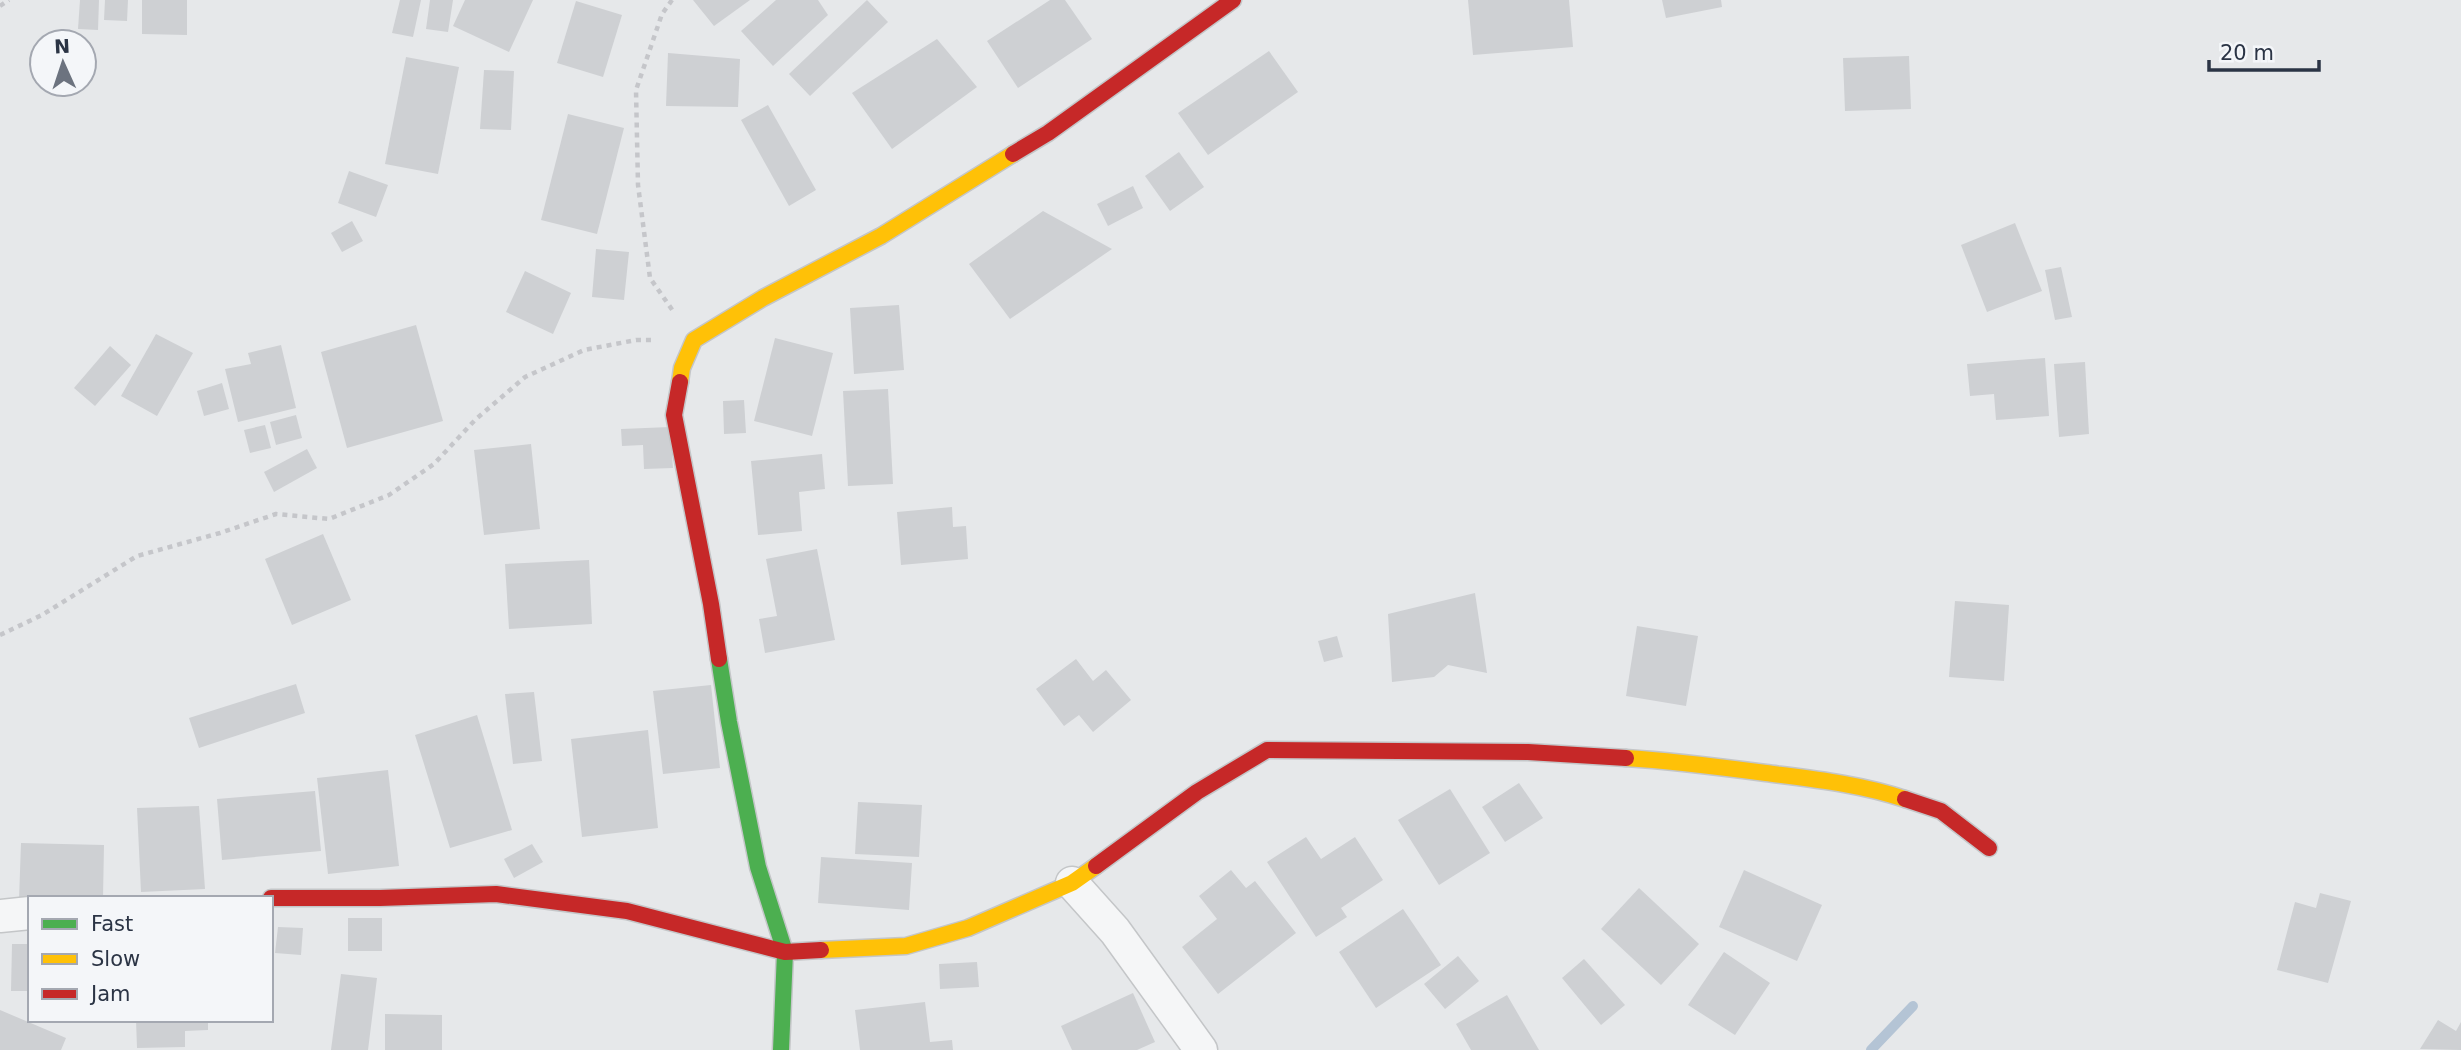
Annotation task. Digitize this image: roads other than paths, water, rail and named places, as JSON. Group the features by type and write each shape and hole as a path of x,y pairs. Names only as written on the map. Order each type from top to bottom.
{"street":[{"path":"781,1050 785,952 758,867 674,415 682,368 694,340 763,298 881,236 1048,133 1233,0"},
{"path":"273,898 496,894 627,911 785,952 906,946 968,928 1072,883 1197,792 1254,756 1267,750 1281,749 1541,752 1668,761 1805,779 1887,793 1941,811 1989,848"},
{"path":"1072,883 1115,931 1201,1050"},
{"path":"0,916 28,913"}],"waterway":[{"path":"1871,1050 1913,1006"}]}
